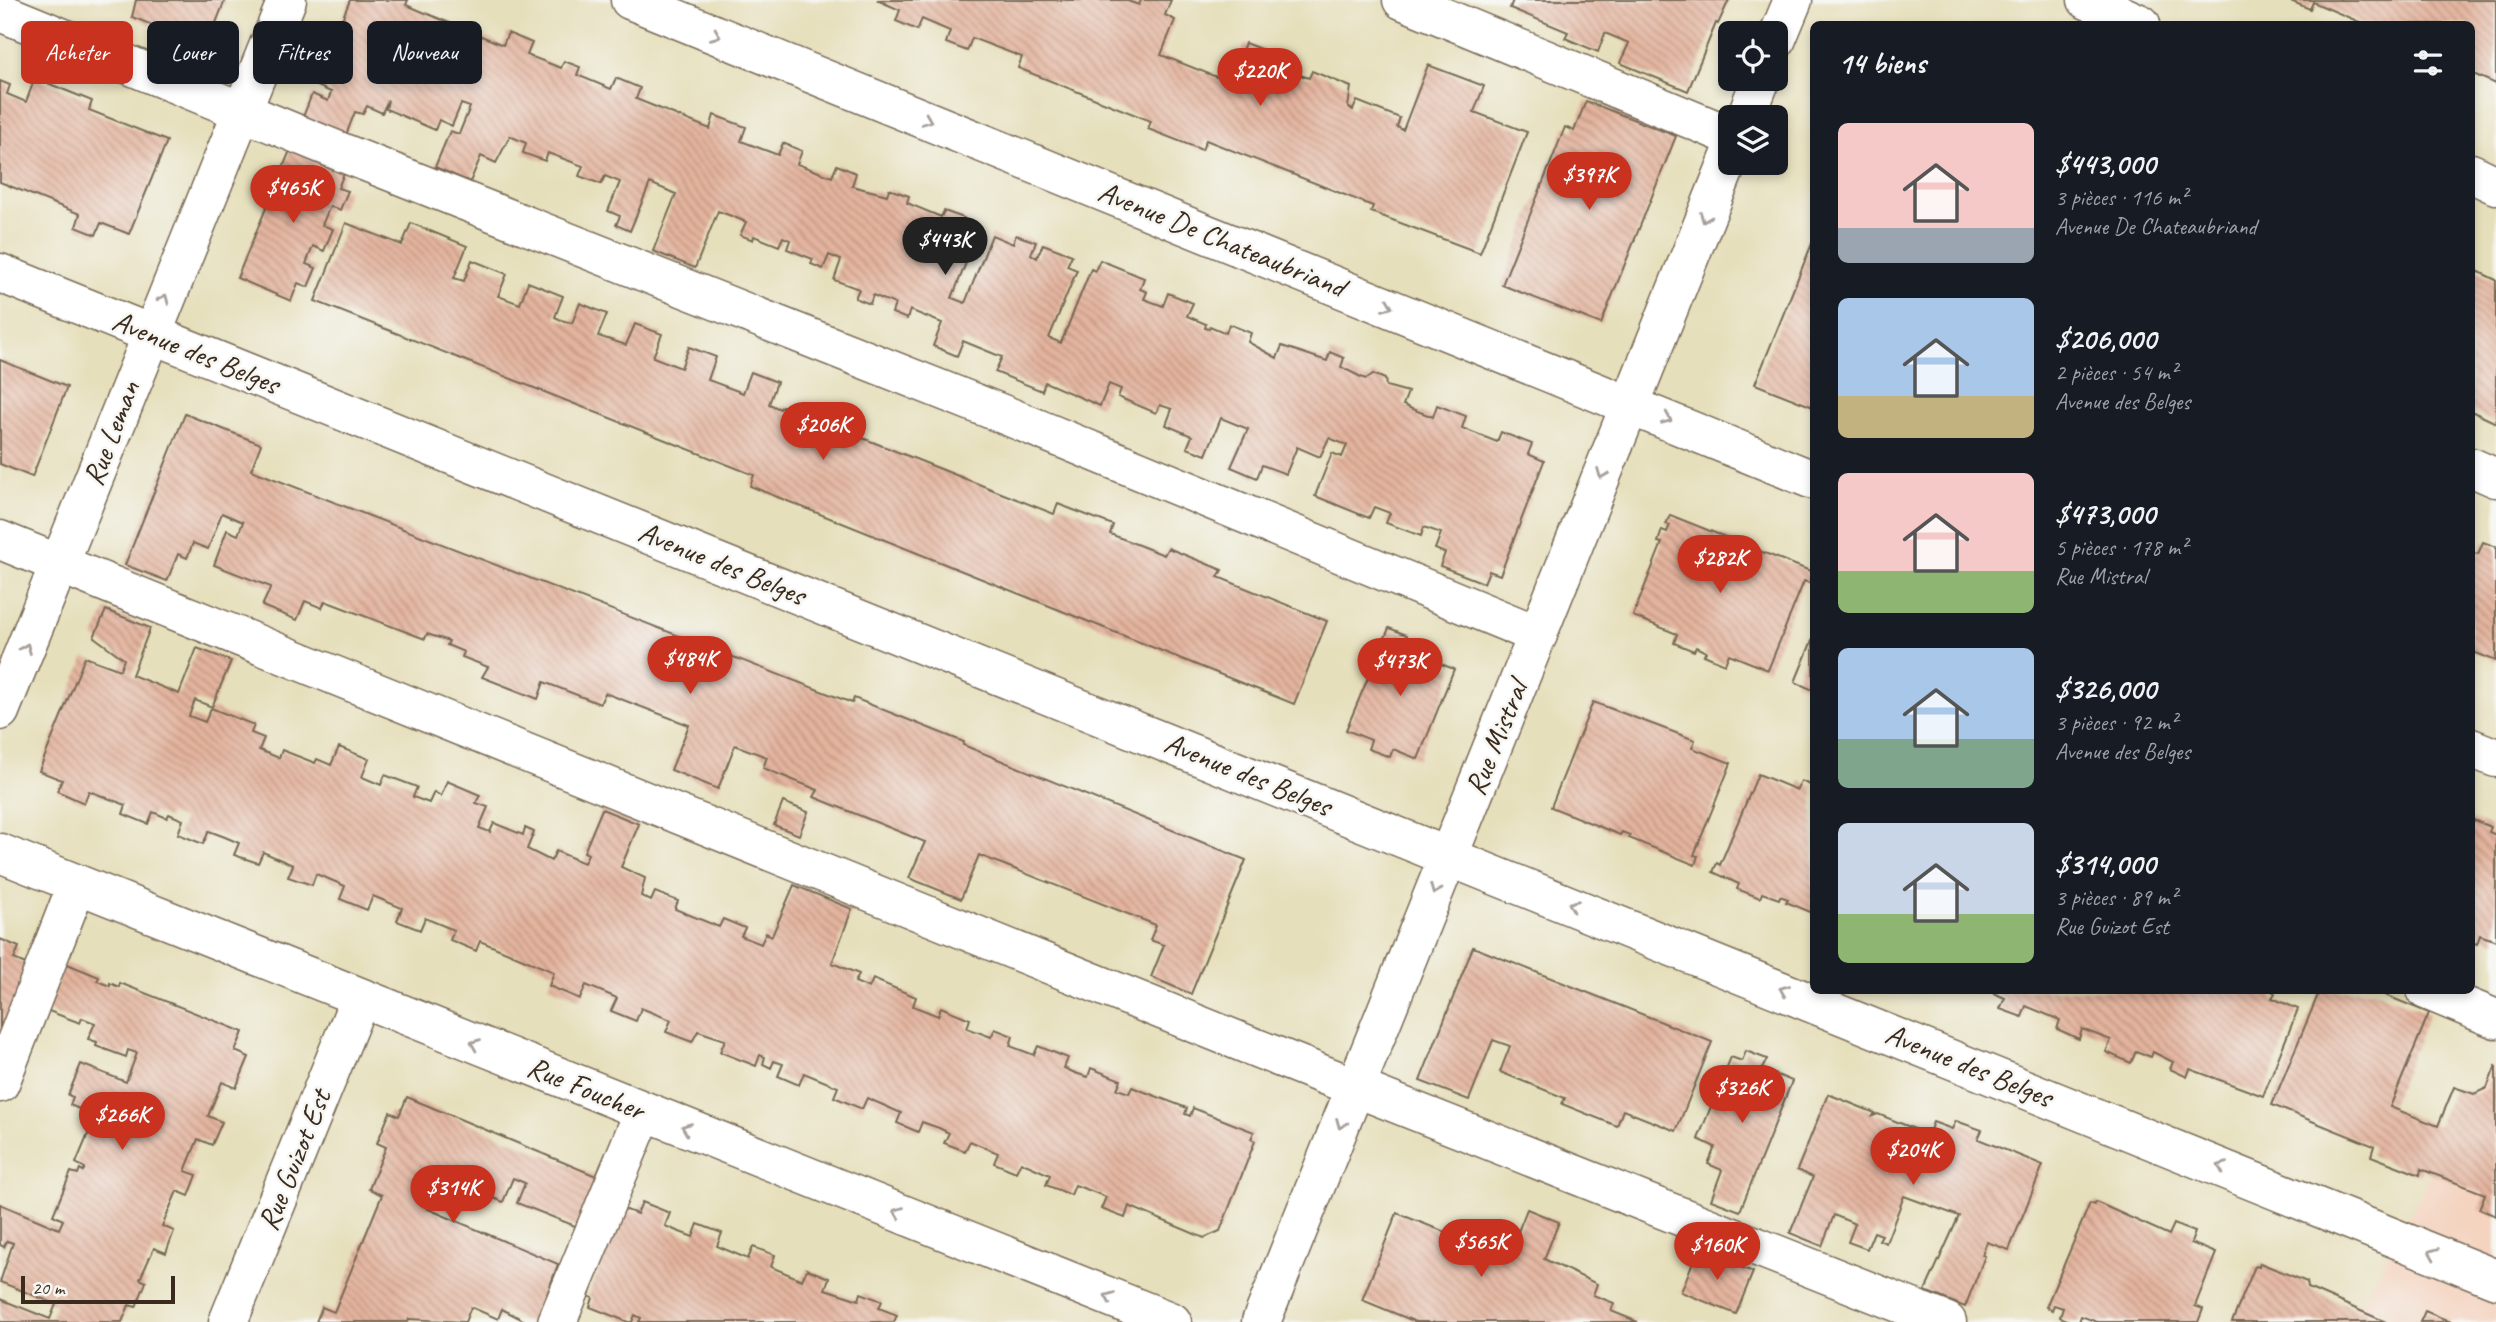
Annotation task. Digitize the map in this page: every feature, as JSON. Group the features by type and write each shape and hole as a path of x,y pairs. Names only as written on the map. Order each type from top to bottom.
{"street":[{"name":"Rue Leman","path":"0,711 287,0"},
{"name":"Avenue De Chateaubriand","path":"630,0 1810,479"},
{"path":"1402,0 1718,130"},
{"path":"1784,21 1793,0"},
{"path":"2087,0 2134,21"},
{"path":"0,12 990,408 1538,635"},
{"name":"Rue Mistral","path":"1262,1322 1723,175"},
{"path":"2475,175 2496,185"},
{"name":"Avenue des Belges","path":"0,273 1448,855 1810,990"},
{"path":"2475,469 2496,478"},
{"path":"0,540 1947,1322"},
{"path":"2475,750 2496,758"},
{"name":"Rue Foucher","path":"0,853 1172,1322"},
{"path":"0,1083 77,884"},
{"path":"2436,994 2496,1019"},
{"name":"Rue Guizot Est","path":"228,1322 360,998"},
{"name":"Avenue des Belges","path":"1838,1000 2496,1279"},
{"path":"557,1322 644,1111"}],"shaded area":[{"path":"2496,1055 2496,1322 2351,1322"}],"building":[{"path":"136,0 225,0 217,21 147,23 132,17"},
{"path":"350,0 408,0 406,5 445,21 367,21 367,84 482,84 482,36 503,45 508,33 532,43 527,55 561,68 564,61 580,67 577,75 611,89 616,78 640,88 636,99 710,129 714,115 746,127 741,141 778,155 783,143 802,151 797,164 832,177 837,165 856,173 852,186 887,195 889,189 909,196 907,203 941,217 944,211 964,218 961,225 976,231 977,235 952,298 965,303 992,235 1013,244 1016,235 1036,242 1031,254 1037,258 1043,244 1072,255 1067,266 1077,270 1049,338 1061,343 1091,269 1095,271 1100,260 1144,278 1140,289 1147,292 1144,299 1163,306 1168,293 1193,303 1187,316 1206,324 1205,328 1209,329 1210,326 1226,333 1229,324 1251,333 1248,342 1277,358 1282,346 1327,361 1330,352 1344,358 1341,367 1366,379 1373,374 1385,379 1386,386 1408,392 1403,405 1433,417 1437,405 1466,416 1462,428 1497,442 1501,432 1532,444 1528,454 1544,461 1500,575 1489,571 1484,583 1440,566 1445,553 1435,549 1441,533 1424,527 1421,536 1386,523 1390,513 1374,507 1369,518 1315,496 1332,453 1342,457 1347,445 1329,438 1320,457 1297,447 1286,474 1262,465 1257,478 1231,467 1248,429 1221,418 1206,455 1187,448 1192,436 1166,425 1172,409 1160,405 1156,413 1118,397 1121,389 1109,384 1100,406 1045,382 1042,391 995,372 1002,357 963,341 957,356 933,346 942,323 910,310 907,319 892,313 895,304 873,295 870,304 855,298 859,289 834,280 841,260 829,255 823,269 811,264 813,259 787,249 790,240 783,237 779,246 754,236 753,240 740,235 746,222 734,217 718,211 695,268 653,251 676,194 650,183 630,231 616,225 620,216 608,211 620,182 605,176 601,184 579,176 583,166 548,153 545,161 523,153 526,143 510,136 496,163 481,156 470,182 435,167 450,131 459,134 470,107 461,104 452,126 439,120 435,130 386,109 388,100 382,113 367,106 363,114 355,112 346,135 303,117 312,94 328,101 331,92 315,84 353,84 353,21 341,21"},
{"path":"877,0 1125,0 1139,5 1141,0 1171,0 1165,15 1175,20 1161,55 1229,82 1245,43 1297,63 1294,73 1309,78 1312,71 1351,87 1348,107 1353,110 1357,101 1400,118 1397,127 1403,130 1428,65 1484,86 1474,112 1527,132 1480,253 1371,212 1373,206 1206,140 1202,150 1148,129 1151,121 1018,68 1022,57 972,38 967,51 946,43 950,31 922,19 917,30 896,21 900,10"},
{"path":"1513,0 1729,0 1718,24 1716,23 1688,91 1620,63 1629,43 1605,33 1598,52 1565,38 1568,32 1510,8"},
{"path":"2288,0 2496,0 2496,84 2475,75 2475,21 2357,21 2313,2 2310,9"},
{"path":"0,81 10,85 7,94 26,102 33,84 50,84 92,101 89,110 167,141 129,234 101,223 96,235 76,227 80,214 0,182"},
{"path":"1586,101 1676,136 1601,324 1502,285 1565,127 1574,131"},
{"path":"291,148 345,171 338,188 348,191 340,210 330,206 322,225 333,229 324,251 313,246 306,264 316,268 308,287 298,283 291,301 237,278"},
{"path":"346,223 402,245 411,223 467,246 454,278 464,281 472,260 507,274 498,296 520,304 528,282 563,296 555,317 561,320 572,323 580,303 607,314 598,336 626,345 635,324 662,334 653,357 681,368 689,347 716,357 708,380 743,393 751,372 777,382 769,404 780,409 782,406 1054,514 1058,504 1113,525 1110,534 1164,555 1168,548 1222,570 1218,577 1327,621 1294,704 750,486 754,475 315,301"},
{"path":"1810,248 1810,406 1755,384"},
{"path":"2475,270 2496,280 2496,423 2475,413"},
{"path":"0,360 67,387 32,477 0,464"},
{"path":"185,414 261,444 251,470 852,703 854,698 1246,860 1191,994 1151,977 1164,945 1150,940 1156,925 979,855 961,899 909,878 925,842 814,797 818,790 763,768 767,757 735,745 718,789 671,770 689,725 605,693 600,704 544,682 538,699 482,677 488,667 462,657 464,652 447,645 449,641 427,634 425,639 325,601 322,608 305,601 297,620 262,606 271,587 214,565 227,530 238,535 243,522 222,513 208,549 193,543 187,558 178,554 167,581 125,565"},
{"path":"1670,515 1738,542 1737,547 1746,550 1747,546 1810,571 1809,583 1804,581 1768,670 1729,654 1725,664 1704,655 1706,652 1696,647 1694,651 1674,643 1677,634 1633,616 1662,543 1658,542 1662,530 1667,532 1670,525 1666,524"},
{"path":"2483,542 2496,547 2496,661 2475,653 2475,553 2478,554"},
{"path":"106,610 150,628 132,675 179,694 197,648 231,661 212,707 195,700 189,716 205,722 211,708 254,725 251,733 264,738 259,750 279,758 282,750 315,763 317,759 331,765 339,747 369,759 362,777 381,785 385,775 417,787 413,797 429,803 434,792 441,796 447,781 480,795 476,803 488,807 479,828 490,832 494,823 523,835 525,828 534,832 527,849 551,861 556,851 584,863 588,854 584,852 602,809 639,824 621,867 645,878 641,896 651,901 655,892 678,901 675,909 719,927 723,919 745,928 741,936 761,944 766,933 772,936 794,885 852,909 832,963 859,974 855,982 869,988 873,979 916,997 913,1006 938,1016 941,1007 970,1019 967,1028 991,1037 995,1029 1013,1036 1010,1046 1034,1055 1038,1046 1068,1058 1064,1068 1075,1073 1088,1077 1091,1068 1121,1080 1117,1089 1129,1093 1132,1087 1187,1108 1185,1114 1190,1116 1193,1108 1254,1132 1251,1139 1255,1141 1220,1231 1204,1238 1129,1206 1125,1218 1101,1209 1106,1197 1075,1185 1071,1195 1046,1185 1050,1175 1021,1162 1016,1172 994,1163 998,1153 970,1141 965,1151 944,1143 949,1133 922,1122 918,1132 897,1123 901,1113 867,1098 862,1109 834,1097 838,1087 804,1073 799,1085 778,1076 783,1064 774,1061 771,1068 763,1064 765,1057 760,1055 756,1066 720,1052 725,1040 698,1031 692,1042 666,1032 671,1020 641,1008 636,1021 611,1011 617,998 586,985 580,999 549,986 554,972 480,941 476,951 450,940 454,930 425,918 420,930 397,921 402,908 373,896 367,910 340,899 345,886 316,874 312,885 288,877 293,865 263,852 258,863 234,855 239,843 209,831 203,844 178,834 183,820 169,814 167,818 153,812 148,824 123,814 126,805 89,791 84,803 57,791 62,780 39,771 85,657 120,670 124,659 94,637"},
{"path":"1389,628 1407,635 1405,641 1427,649 1423,657 1454,669 1418,759 1393,749 1390,757 1368,749 1371,740 1346,730"},
{"path":"1810,645 1810,689 1795,682"},
{"path":"1593,702 1695,740 1692,748 1731,763 1694,855 1698,856 1695,865 1629,838 1630,835 1622,832 1620,835 1551,807"},
{"path":"1758,774 1797,790 1801,781 1810,785 1810,912 1786,902 1788,899 1780,896 1779,899 1762,893 1760,898 1737,889 1739,884 1713,872 1717,863 1720,865"},
{"path":"783,802 808,812 799,835 774,825"},
{"path":"2475,821 2491,827 2489,832 2496,835 2496,941 2480,935 2477,944"},
{"path":"0,939 19,947 14,959 28,965 0,1034"},
{"path":"1473,947 1712,1042 1676,1131 1623,1110 1617,1126 1562,1104 1565,1098 1500,1072 1510,1046 1493,1040 1469,1100 1420,1081"},
{"path":"65,963 99,977 97,981 119,987 120,983 243,1032 235,1051 249,1057 236,1088 222,1082 208,1116 222,1122 212,1145 198,1139 185,1171 197,1175 189,1196 177,1191 162,1226 174,1231 166,1253 154,1248 140,1279 146,1282 136,1307 129,1305 122,1322 0,1322 0,1299 50,1319 56,1304 0,1282 13,1243 7,1241 4,1247 0,1245 0,1204 59,1229 63,1220 53,1215 71,1172 78,1174 80,1169 83,1171 85,1168 76,1163 91,1127 100,1131 104,1120 70,1105 73,1097 68,1095 81,1064 126,1082 137,1053 128,1050 126,1057 96,1046 97,1042 88,1039 95,1023 82,1018 80,1023 46,1010"},
{"path":"1996,994 2274,994 2272,998 2298,1009 2263,1096 2190,1069 2187,1077 2170,1069 2173,1062 2153,1052 2151,1057 2136,1051 2131,1063 2106,1052 2111,1040 2082,1029 2079,1039 2057,1029 2060,1020 2026,1006 2022,1017 2000,1009 2005,998"},
{"path":"2318,994 2383,994 2429,1013 2390,1107 2438,1126 2454,1087 2474,1094 2487,1088 2496,1065 2496,1216 2479,1209 2485,1194 2421,1169 2420,1175 2371,1156 2374,1146 2272,1105"},
{"path":"1746,1051 1767,1059 1762,1069 1792,1081 1740,1211 1711,1200 1722,1170 1708,1164 1715,1147 1698,1139 1731,1057 1742,1061"},
{"path":"1828,1094 1875,1113 1873,1116 1878,1114 1925,1133 1924,1137 1927,1138 1933,1122 1952,1129 1956,1121 1982,1130 1978,1139 2043,1165 2009,1250 1987,1242 1982,1255 1985,1256 1965,1307 1925,1291 1959,1216 1904,1196 1886,1243 1879,1240 1882,1235 1874,1232 1867,1249 1848,1242 1855,1224 1834,1215 1822,1246 1790,1233 1813,1177 1797,1170"},
{"path":"407,1097 601,1178 580,1228 517,1203 525,1183 513,1178 503,1202 442,1177 428,1209 558,1264 537,1322 527,1322 502,1309 498,1319 471,1307 465,1322 409,1319 408,1322 316,1322 322,1307 334,1312 382,1195 369,1189 386,1147 377,1143 390,1112 399,1116"},
{"path":"642,1202 670,1213 665,1226 677,1231 693,1237 698,1224 722,1233 717,1246 748,1259 753,1247 775,1255 771,1267 802,1280 807,1269 829,1278 825,1289 859,1300 861,1293 882,1301 879,1308 897,1315 894,1322 639,1322 641,1318 635,1315 632,1322 628,1322 590,1307 593,1298 588,1296 624,1209 637,1214"},
{"path":"2096,1202 2169,1235 2174,1224 2195,1232 2191,1243 2216,1253 2195,1306 2203,1309 2198,1322 2097,1322 2081,1316 2079,1322 2072,1322 2060,1317 2063,1308 2054,1305 2052,1310 2046,1307 2090,1203 2094,1205"},
{"path":"1527,1209 1559,1222 1544,1259 1597,1284 1593,1295 1614,1303 1611,1311 1638,1322 1416,1322 1362,1300 1397,1213 1508,1257"},
{"path":"1698,1249 1753,1272 1736,1314 1681,1292"},
{"path":"2260,1263 2307,1282 2308,1288 2386,1322 2232,1322 2255,1266 2259,1267"},
{"path":"2425,1311 2451,1322 2420,1322"}]}
